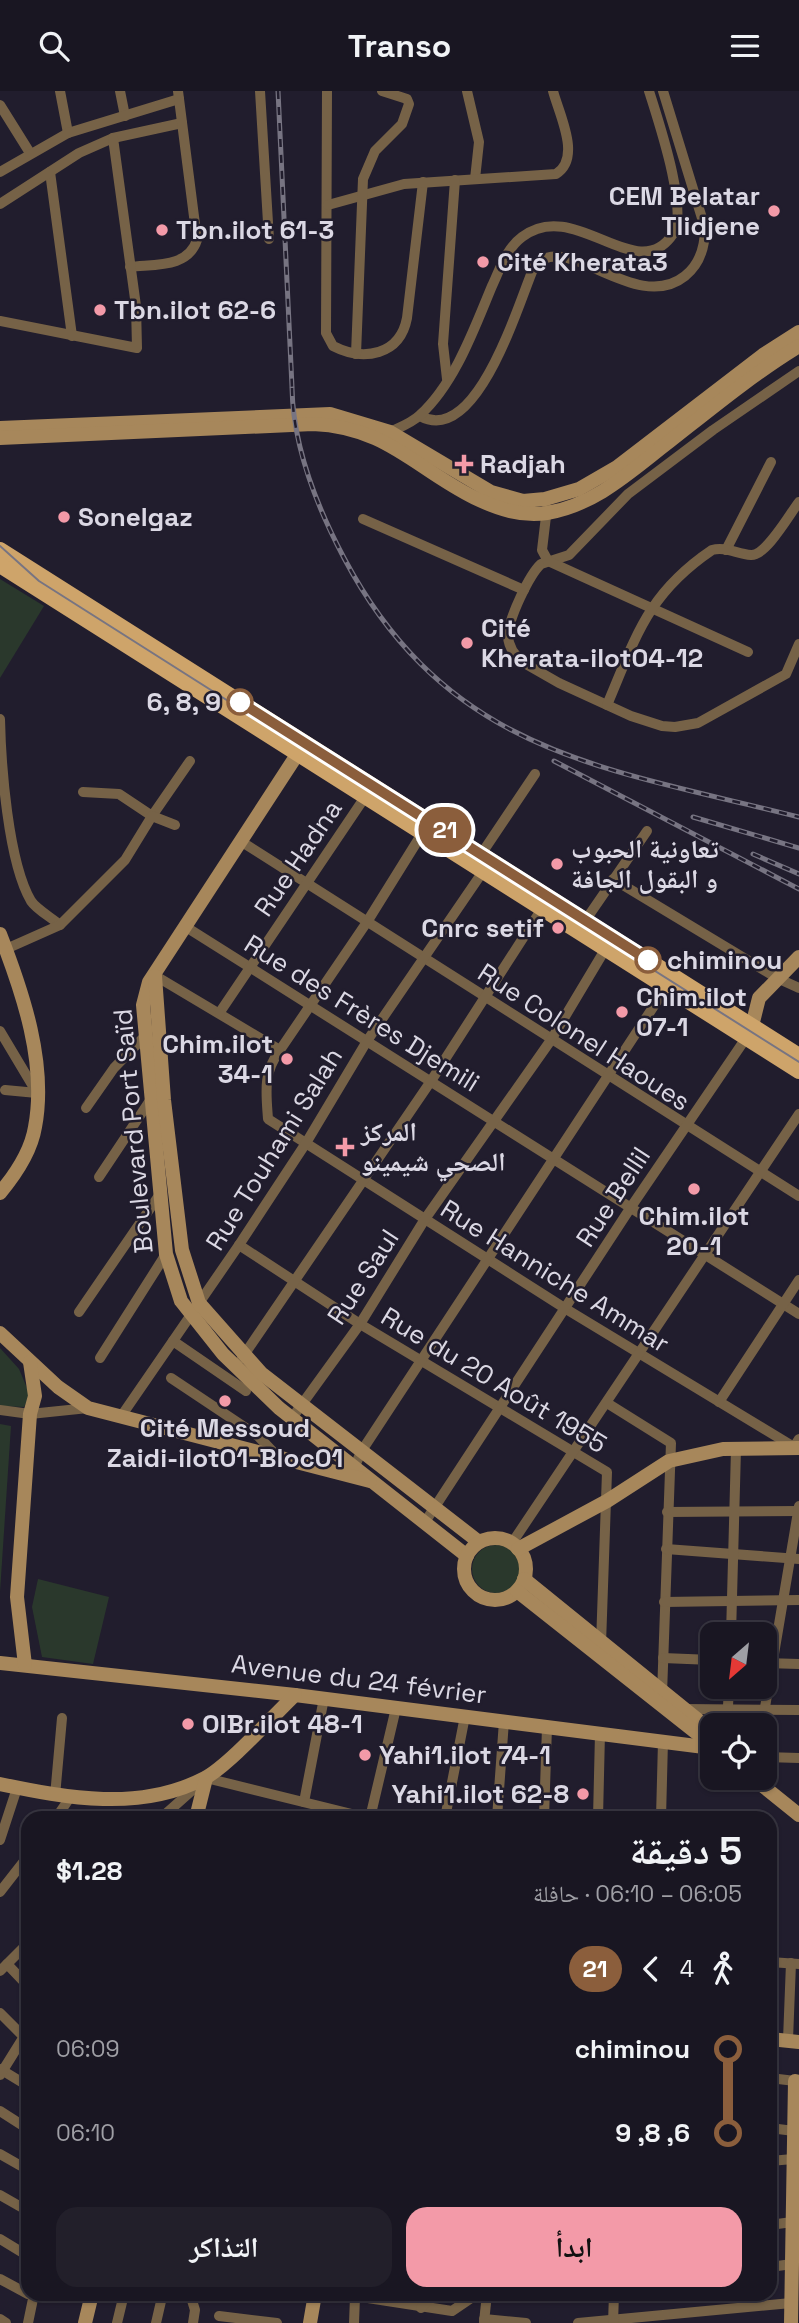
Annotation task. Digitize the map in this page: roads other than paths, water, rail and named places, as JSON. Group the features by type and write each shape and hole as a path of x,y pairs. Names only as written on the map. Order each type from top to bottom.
{"main road":[{"path":"0,428 243,419 315,412 343,417 390,432 491,492 547,506 617,467 763,355 799,332"},
{"path":"0,438 313,424 338,426 370,435 410,455 473,497 498,508 520,513 600,494 752,377 799,346"},
{"path":"0,551 302,750 365,797 667,986 749,1032 799,1056"},
{"path":"0,565 302,750 482,853 749,1032 799,1070"},
{"name":"Boulevard Port Saïd","path":"195,1309 181,1301 166,1254 143,1005 154,975 302,750"},
{"path":"0,934 31,1037 37,1093 35,1128 25,1155 0,1193"},
{"path":"749,1032 759,998 799,957"},
{"path":"154,975 162,1079 182,1249 195,1309 240,1361 355,1467 467,1556"},
{"path":"0,1333 30,1362 89,1408 374,1482"},
{"path":"25,1665 18,1597 30,1413 35,1396 30,1362"},
{"path":"296,1412 361,1452 479,1542"},
{"path":"515,1546 607,1500 669,1461 736,1449 797,1445"},
{"path":"496,1538 515,1546 525,1563 520,1585 502,1599 478,1595 467,1583 467,1556 479,1542 496,1538"},
{"path":"520,1585 662,1698 700,1734"},
{"name":"Avenue du 24 février","path":"0,1663 324,1698 700,1744"},
{"path":"0,1784 62,1798 144,1797 206,1778 295,1695"},
{"path":"662,1698 684,1709 700,1724"},
{"path":"198,1811 206,1778"},
{"path":"768,1790 799,1815"},
{"path":"791,2323 797,2082"},
{"path":"85,2323 90,2301"},
{"path":"310,2323 314,2301"}],"street":[{"path":"60,91 68,132"},
{"path":"120,91 125,116"},
{"path":"260,91 269,239"},
{"path":"327,91 327,338 333,347 356,354 374,354 390,347 405,326 423,182"},
{"path":"356,354 361,194 369,160 402,124 409,104 407,99 382,91"},
{"path":"467,91 479,142 475,179"},
{"path":"328,205 361,194 423,182 551,175 565,166 569,150 553,91"},
{"path":"370,435 390,432 420,416 462,356 508,251 524,235 544,226 566,226 622,248 641,252 660,247 674,233 678,224 679,204 649,91"},
{"path":"420,416 433,422 450,419 474,398 506,337 534,267 542,258 564,256 648,288 671,284 691,271 702,251 705,227 663,91"},
{"path":"0,172 68,132 125,116 178,95 197,231 195,246 189,255 177,261 130,267"},
{"path":"0,105 30,153"},
{"path":"0,204 79,153 113,138 182,123"},
{"path":"0,321 137,348 136,306 113,138"},
{"path":"50,172 72,336"},
{"path":"447,379 443,344 455,180"},
{"path":"799,371 713,430 628,494 569,555 537,567 524,590 508,634 513,653 524,663 607,705 662,726 698,723 786,674 799,644"},
{"path":"726,550 771,461"},
{"path":"607,705 649,609 667,588 708,553 719,548 752,555 764,551 799,502"},
{"path":"547,506 542,545 548,561 748,652"},
{"path":"363,519 524,590"},
{"path":"0,719 5,793 24,884 32,904 60,925"},
{"path":"6,949 60,925 125,860 190,761"},
{"path":"482,853 536,774"},
{"path":"83,792 119,794 152,816 175,825"},
{"name":"Rue Hadna","path":"220,1012 365,797"},
{"path":"585,921 647,831"},
{"path":"154,975 220,1012 280,1051 367,922 423,832"},
{"name":"Rue Colonel Haoues","path":"242,842 799,1196"},
{"name":"Rue Touhami Salah","path":"122,1415 239,1245 306,1143 367,1041 484,870"},
{"path":"613,879 777,978 799,988"},
{"path":"240,1361 431,1081 543,907"},
{"name":"Rue des Frères Djemili","path":"186,927 799,1314"},
{"name":"Rue Saul","path":"296,1412 360,1324 425,1219 551,1040 606,948"},
{"path":"355,1467 361,1452 667,986"},
{"path":"0,1031 37,1093"},
{"name":"Rue Bellil","path":"425,1522 749,1032"},
{"path":"86,1108 114,1068 145,1036"},
{"name":"Rue Hanniche Ammar","path":"280,1051 268,1066 265,1084 268,1119 566,1309 719,1402 797,1445"},
{"path":"99,1177 162,1079"},
{"path":"5,1090 37,1093"},
{"path":"515,1546 573,1453 799,1114"},
{"path":"79,1312 160,1193"},
{"name":"Rue du 20 Août 1955","path":"239,1245 360,1324 607,1472 601,1651"},
{"path":"100,1358 166,1254"},
{"path":"719,1402 799,1280"},
{"path":"173,1341 246,1391"},
{"path":"171,1378 258,1436 278,1457"},
{"path":"607,1403 671,1443 662,1698"},
{"path":"0,1410 30,1413 89,1408"},
{"path":"731,1622 736,1449"},
{"path":"667,1512 799,1509 795,1559 777,1628"},
{"path":"666,1549 795,1559"},
{"path":"664,1602 784,1598 799,1600"},
{"path":"663,1658 700,1660"},
{"path":"777,1663 799,1664"},
{"path":"304,1802 324,1698"},
{"path":"728,1699 728,1713"},
{"path":"764,1713 766,1699"},
{"path":"371,1811 396,1707"},
{"path":"684,1709 799,1710"},
{"path":"446,1811 466,1716"},
{"path":"58,1811 62,1798 62,1718"},
{"path":"498,1811 504,1721"},
{"path":"544,1811 547,1727"},
{"path":"598,1811 600,1733"},
{"path":"661,1811 663,1741"},
{"path":"777,1757 799,1758"},
{"path":"169,1811 206,1778 304,1802 320,1811"},
{"path":"0,1840 17,1788"},
{"path":"0,1892 21,1865"},
{"path":"21,1951 4,1967 21,1980"},
{"path":"777,1963 795,1964 794,2041"},
{"path":"0,2013 21,2032"},
{"path":"21,2043 1,2072 21,2082"},
{"path":"777,2079 797,2082"},
{"path":"0,2111 21,2124"},
{"path":"777,2129 794,2131"},
{"path":"0,2154 21,2166"},
{"path":"777,2160 793,2159"},
{"path":"0,2195 21,2207"},
{"path":"777,2224 792,2222"},
{"path":"0,2239 21,2252"},
{"path":"777,2266 792,2264"},
{"path":"0,2279 21,2290"},
{"path":"28,2323 30,2301"},
{"path":"117,2323 122,2301"},
{"path":"156,2323 161,2301"},
{"path":"192,2301 194,2323"},
{"path":"354,2323 355,2301"},
{"path":"379,2301 452,2311 467,2301"},
{"path":"421,2308 427,2301"},
{"path":"486,2301 484,2321 526,2323"},
{"path":"613,2321 614,2301"},
{"path":"578,2323 791,2303"},
{"path":"219,2316 276,2323"},
{"path":"0,2319 6,2323"}],"tram line":[{"path":"0,546 39,581 430,829 515,879 565,914 799,1062"}],"railway":[{"path":"278,91 292,387"},
{"path":"292,388 297,432 308,475 334,538 385,623 432,674 482,713 537,743 597,765 660,783 799,817"},
{"path":"554,761 799,889"},
{"path":"693,817 799,848"},
{"path":"753,854 799,874"}],"place":[{"name":"CEM Belatar Tlidjene","path":"774,211"},
{"name":"Tbn.ilot 61-3","path":"162,230"},
{"name":"Cité Kherata3","path":"483,262"},
{"name":"Tbn.ilot 62-6","path":"100,310"},
{"name":"Radjah","path":"464,464"},
{"name":"Sonelgaz","path":"64,517"},
{"name":"Cité Kherata-ilot04-12","path":"467,643"},
{"name":"6, 8, 9","path":"240,702"},
{"name":"تعاونية الحبوب و البقول الجافة","path":"557,864"},
{"name":"Cnrc setif","path":"558,928"},
{"name":"chiminou","path":"648,960"},
{"name":"Chim.ilot 07-1","path":"622,1012"},
{"name":"Chim.ilot 34-1","path":"287,1059"},
{"name":"المركز الصحي شيمينو","path":"345,1147"},
{"name":"Chim.ilot 20-1","path":"694,1189"},
{"name":"Cité Messoud Zaidi-ilot01-Bloc01","path":"225,1401"},
{"name":"OlBr.ilot 48-1","path":"188,1724"},
{"name":"Yahi1.ilot 74-1","path":"365,1755"},
{"name":"Yahi1.ilot 62-8","path":"583,1794"}]}
